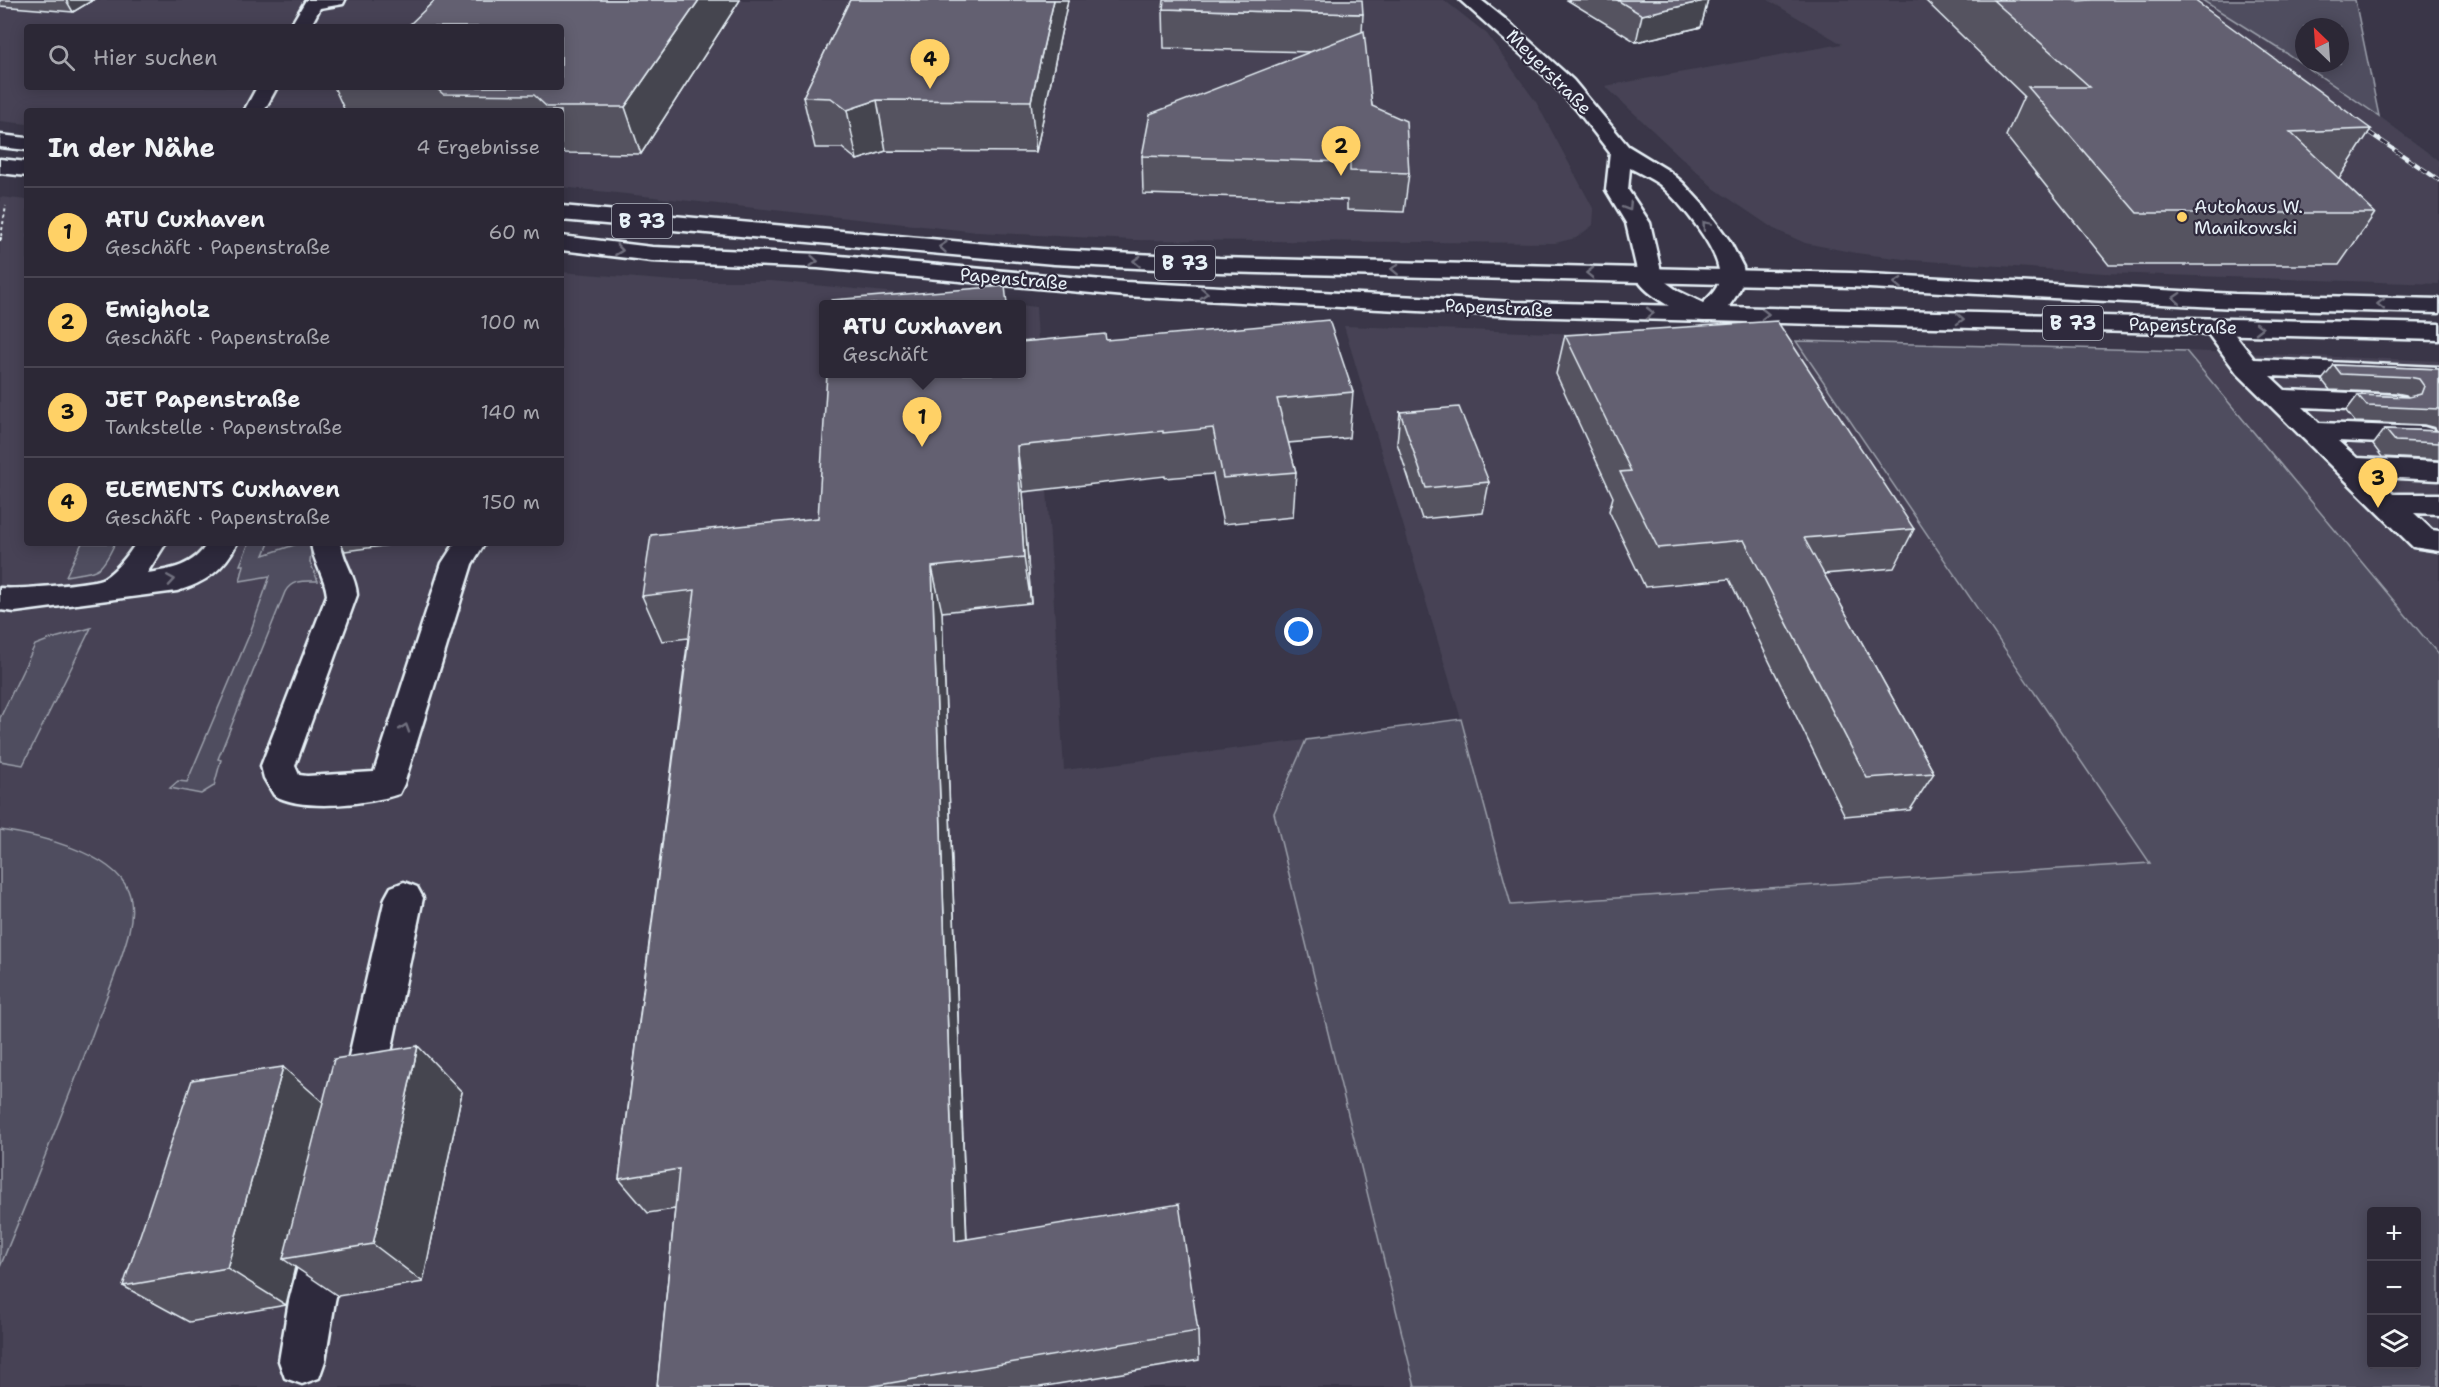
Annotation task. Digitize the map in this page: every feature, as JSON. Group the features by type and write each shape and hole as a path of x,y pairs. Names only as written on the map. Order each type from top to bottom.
{"main road":[{"path":"302,24 314,2 336,0"},
{"name":"Meyerstraße","path":"1469,0 1502,26 1555,74 1594,116 1621,152 1667,181 1718,239 1730,263 1732,277"},
{"path":"256,108 265,90"},
{"path":"0,141 24,144"},
{"path":"1621,152 1617,190 1638,223 1648,274 1652,283 1706,314 1719,301 1732,277"},
{"path":"0,166 24,169"},
{"name":"Papenstraße","path":"564,213 1054,256 1219,265 1851,280 2235,301 2439,306"},
{"name":"Papenstraße","path":"564,243 652,254 818,261 1125,289 1515,309 2439,332"},
{"path":"2216,327 2314,433 2424,540 2439,541"},
{"path":"2314,433 2439,375"},
{"path":"2314,433 2415,428"},
{"path":"2314,433 2415,428"},
{"path":"2314,433 2415,428"},
{"path":"2314,433 2439,487"},
{"path":"2314,433 2439,504"},
{"path":"113,587 139,563 149,546"},
{"path":"0,598 15,601 177,580 197,573 217,555 221,546"},
{"path":"326,550 342,582 342,595 278,766 281,778 289,787 304,790 387,784 457,563 468,546"},
{"path":"353,1131 404,898"},
{"path":"302,1360 312,1301 337,1199"}],"path":[{"path":"0,241 4,214"}],"shaded area":[{"path":"0,0 1444,0 1487,34 1536,102 1594,210 1593,225 1576,238 1555,243 1133,240 978,232 564,187 564,108 24,108 24,124 0,121"},
{"path":"1768,0 2202,0 2295,59 2295,72 2314,72 2379,116 2439,161 2439,284 2104,273 1911,260 1805,243 1774,229 1715,189 1605,86 1842,44"},
{"path":"2202,0 2355,0 2379,116 2314,72 2349,72 2349,18 2295,18 2295,59"},
{"path":"0,197 24,200 24,546 564,546 564,272 675,281 772,281 970,300 819,300 819,378 1026,378 1026,306 1036,307 1064,770 1306,740 1274,813 1415,1387 0,1387"},
{"path":"1344,326 1796,341 2150,863 1511,905 1461,719"},
{"path":"1796,341 2186,351 2439,655 2439,1387 1415,1387 1274,813 1306,740 1461,719 1511,905 2150,863"},
{"path":"2186,351 2439,361 2439,655"},
{"path":"81,546 114,546 106,561 97,569 66,576"},
{"path":"248,546 268,546 264,555 291,546 312,546 310,562 318,581 295,583 285,592 218,759 221,760 214,786 201,794 170,788 178,781 187,782 250,633 270,576 240,581 244,565 240,565"},
{"path":"91,628 23,765 0,761 0,718 35,645"},
{"path":"0,830 52,841 106,865 119,877 128,890 132,910 129,931 118,968 0,1267"}],"building":[{"path":"435,0 699,0 625,107 547,107 534,95 443,94 438,90 564,90 564,24 410,24"},
{"path":"850,0 1054,0 1031,101 877,100 847,110 831,98 803,97"},
{"path":"1164,0 1362,0 1363,14 1163,9"},
{"path":"1617,0 1708,0 1642,15"},
{"path":"1993,0 2194,0 2371,129 2290,132 2375,213 2137,213 2028,87 2090,87"},
{"path":"1364,31 1372,106 1406,121 1409,173 1350,171 1350,162 1142,156 1150,114"},
{"path":"1005,286 1007,300 832,300"},
{"path":"1329,320 1353,392 1277,399 1296,472 1223,478 1213,428 1017,446 1024,557 932,567 955,1241 1179,1204 1198,1331 867,1387 657,1387 679,1169 619,1179 695,590 642,596 651,535 818,518 827,378 1026,378 1026,342 1105,334 1106,340"},
{"path":"1777,321 1914,529 1804,538 1934,773 1867,778 1744,540 1658,548 1620,472 1631,471 1565,335"},
{"path":"2334,365 2439,369 2439,409 2367,406 2358,395 2409,397 2421,394 2424,386 2419,379 2409,377 2341,374"},
{"path":"1459,407 1489,482 1426,488 1400,412"},
{"path":"2385,429 2439,431 2439,443 2395,441"},
{"path":"418,1046 373,1244 283,1259 334,1059"},
{"path":"283,1067 227,1268 123,1286 192,1080"}],"tunnel":[{"path":"2370,372 2439,455"}],"railway":[{"path":"2355,123 2439,180"}],"place":[{"name":"ELEMENTS Cuxhaven","path":"930,89"},
{"name":"Emigholz","path":"1341,176"},
{"name":"Autohaus W. Manikowski","path":"2182,217"},
{"name":"ATU Cuxhaven","path":"922,447"},
{"name":"JET Papenstraße","path":"2378,508"}]}
